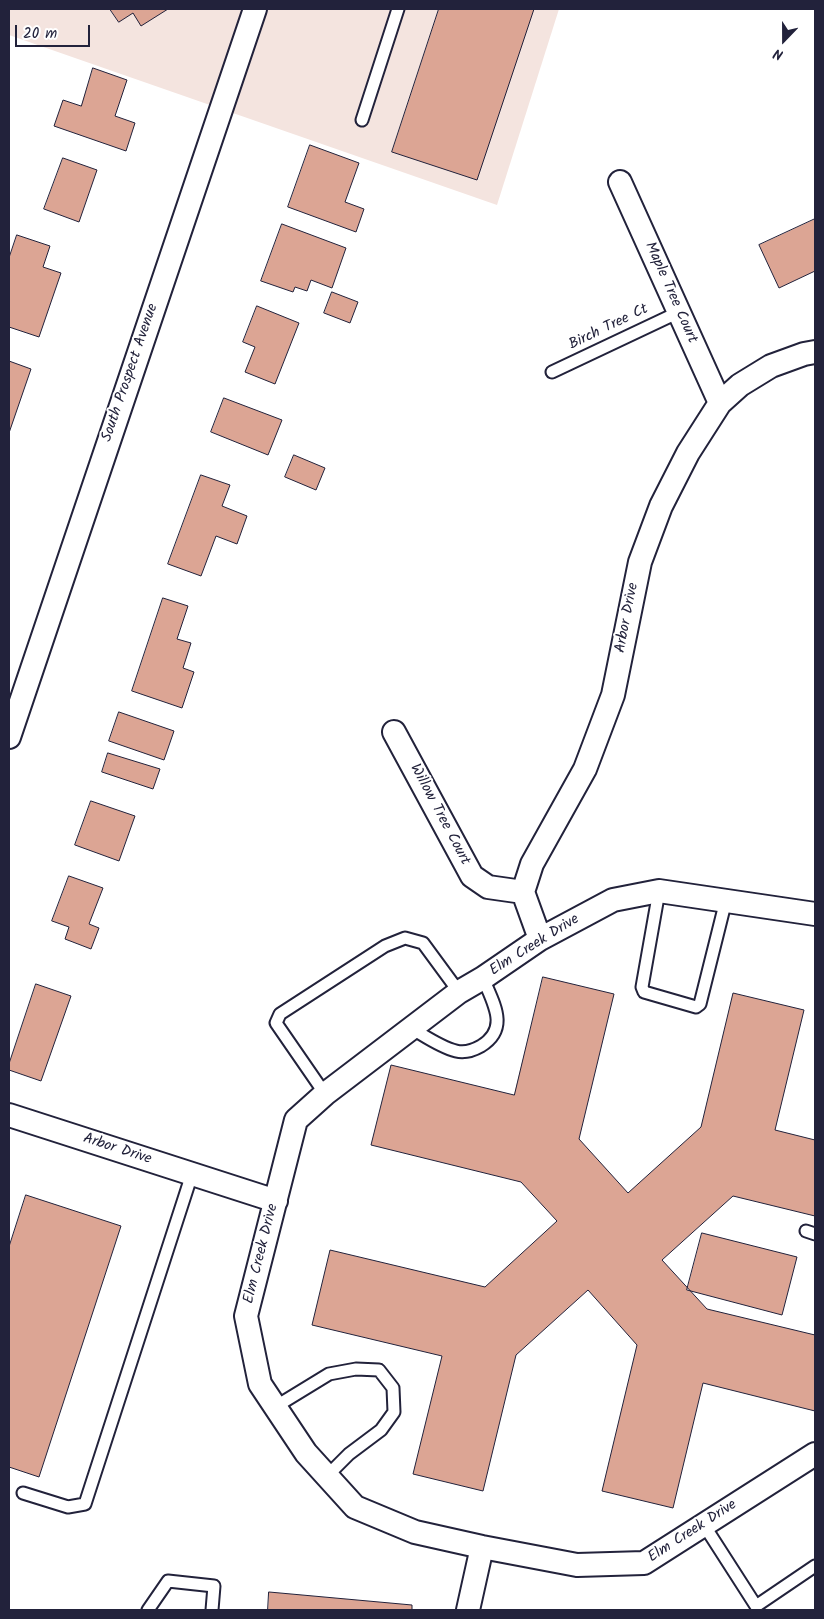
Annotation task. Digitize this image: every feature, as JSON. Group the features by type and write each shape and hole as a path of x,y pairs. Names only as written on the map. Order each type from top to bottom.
{"street":[{"name":"South Prospect Avenue","path":"9,737 255,9"},
{"name":"Maple Tree Court","path":"620,182 720,403"},
{"name":"Arbor Drive","path":"523,892 532,864 584,769 612,695 640,562 661,506 688,453 720,403 740,384 771,366 815,352"},
{"name":"Willow Tree Court","path":"394,732 472,876 488,887 523,892"},
{"name":"Elm Creek Drive","path":"815,914 659,891 613,900 540,940 459,992 324,1094 296,1120 246,1316 260,1384 306,1453 355,1508 415,1532 577,1565 644,1563 815,1454"},
{"path":"523,892 540,940"},
{"name":"Arbor Drive","path":"9,1115 276,1201"},
{"path":"468,1610 482,1547"}],"lane":[{"path":"362,120 398,9"},
{"name":"Birch Tree Ct","path":"552,372 678,312"},
{"path":"659,891 642,986 644,992 696,1007 700,1004 726,900"},
{"path":"324,1094 276,1023 280,1014 385,946 405,938 424,943 459,992"},
{"path":"411,1028 440,1045 458,1052 474,1050 490,1040 497,1028 496,1010 483,978"},
{"path":"23,1493 68,1507 85,1504 192,1174"},
{"path":"275,1407 329,1374 356,1369 379,1370 393,1388 394,1412 380,1430 349,1454 327,1476"},
{"path":"704,1525 756,1606 815,1566"},
{"path":"148,1610 168,1581 214,1586 212,1610"}],"shaded area":[{"path":"9,9 559,9 497,205 9,35"}],"building":[{"path":"110,9 168,9 141,26 133,13 119,22"},
{"path":"439,9 534,9 477,180 392,152"},
{"path":"93,68 127,80 115,116 135,123 126,151 54,126 63,100 81,106"},
{"path":"310,145 359,163 345,202 364,209 356,232 288,207"},
{"path":"63,158 97,170 79,222 44,209"},
{"path":"815,219 815,271 779,288 759,245"},
{"path":"282,224 346,248 332,288 311,280 307,291 295,287 293,292 261,281"},
{"path":"17,235 50,246 43,267 61,273 39,337 9,327 9,258"},
{"path":"332,292 358,302 350,323 324,313"},
{"path":"257,306 299,323 275,384 245,372 255,347 243,342"},
{"path":"9,361 31,369 9,433"},
{"path":"224,398 282,420 268,455 211,432"},
{"path":"294,455 325,468 316,490 285,477"},
{"path":"201,475 230,485 222,506 247,516 237,544 216,536 201,576 168,564"},
{"path":"163,598 188,606 177,639 191,643 183,668 194,672 182,708 132,691"},
{"path":"119,712 174,731 164,760 109,741"},
{"path":"108,753 160,769 153,789 102,772"},
{"path":"91,801 135,816 119,861 75,845"},
{"path":"69,876 103,888 89,924 99,928 91,949 65,939 69,927 52,921"},
{"path":"543,977 614,994 579,1139 628,1193 701,1127 733,993 804,1010 775,1130 815,1140 815,1216 733,1196 662,1260 707,1309 815,1335 815,1411 703,1383 673,1508 602,1491 637,1345 588,1290 516,1355 483,1491 413,1474 442,1356 312,1325 330,1250 485,1287 557,1221 521,1182 371,1145 391,1065 514,1095"},
{"path":"36,984 71,996 41,1081 9,1070 9,1064"},
{"path":"26,1195 121,1226 39,1477 9,1467 9,1247"},
{"path":"702,1233 797,1257 782,1315 687,1290"},
{"path":"269,1592 412,1605 412,1610 268,1610"}]}
